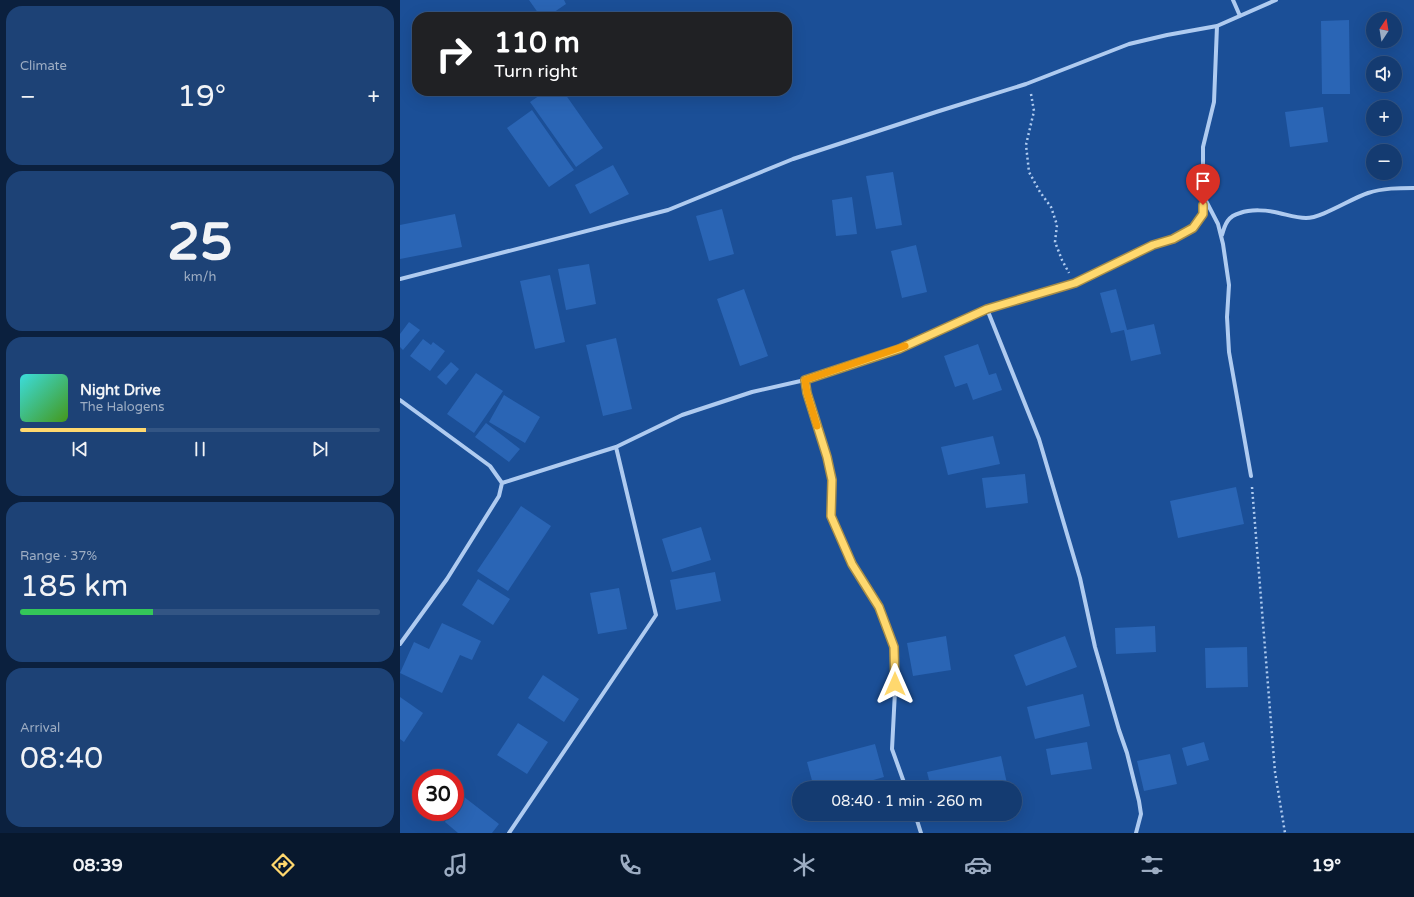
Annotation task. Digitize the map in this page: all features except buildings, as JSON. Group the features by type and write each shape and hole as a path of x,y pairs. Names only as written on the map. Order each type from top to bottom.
{"street":[{"path":"1233,0 1240,16"},
{"path":"400,279 668,210 793,159 1026,84 1129,44 1167,35 1217,26 1276,0"},
{"path":"502,483 616,447 682,415 752,392 805,380 899,349 987,309 1075,283 1153,245 1173,239 1193,228 1203,214 1203,147 1214,102 1217,26"},
{"path":"1222,237 1224,225 1232,216 1242,212 1259,210 1307,218 1323,214 1369,193 1394,188 1414,188"},
{"path":"1203,195 1218,224 1222,237 1229,285 1227,317 1229,352 1251,476"},
{"path":"987,309 1039,439 1080,578 1095,647 1127,753 1139,801 1141,814 1136,833"},
{"path":"805,380 807,393 827,457 832,480 831,516 852,564 879,607 894,647 896,672 892,749 903,781"},
{"path":"400,400 490,466 502,483 499,496 447,579 400,644"},
{"path":"509,833 656,615 616,447"},
{"path":"917,821 921,833"}],"path":[{"path":"1026,84 1032,97 1034,111 1026,145 1029,172 1040,192 1051,207 1057,225 1055,242 1062,260 1075,283"},
{"path":"1251,476 1275,772 1285,833"}],"slow traffic":[{"path":"817,426 807,393 805,380 905,346"}],"route":[{"path":"895,684 896,672 894,647 879,607 852,564 831,516 832,480 827,457 807,393 805,380 899,349 987,309 1075,283 1153,245 1173,239 1193,228 1203,214 1203,205"}]}
